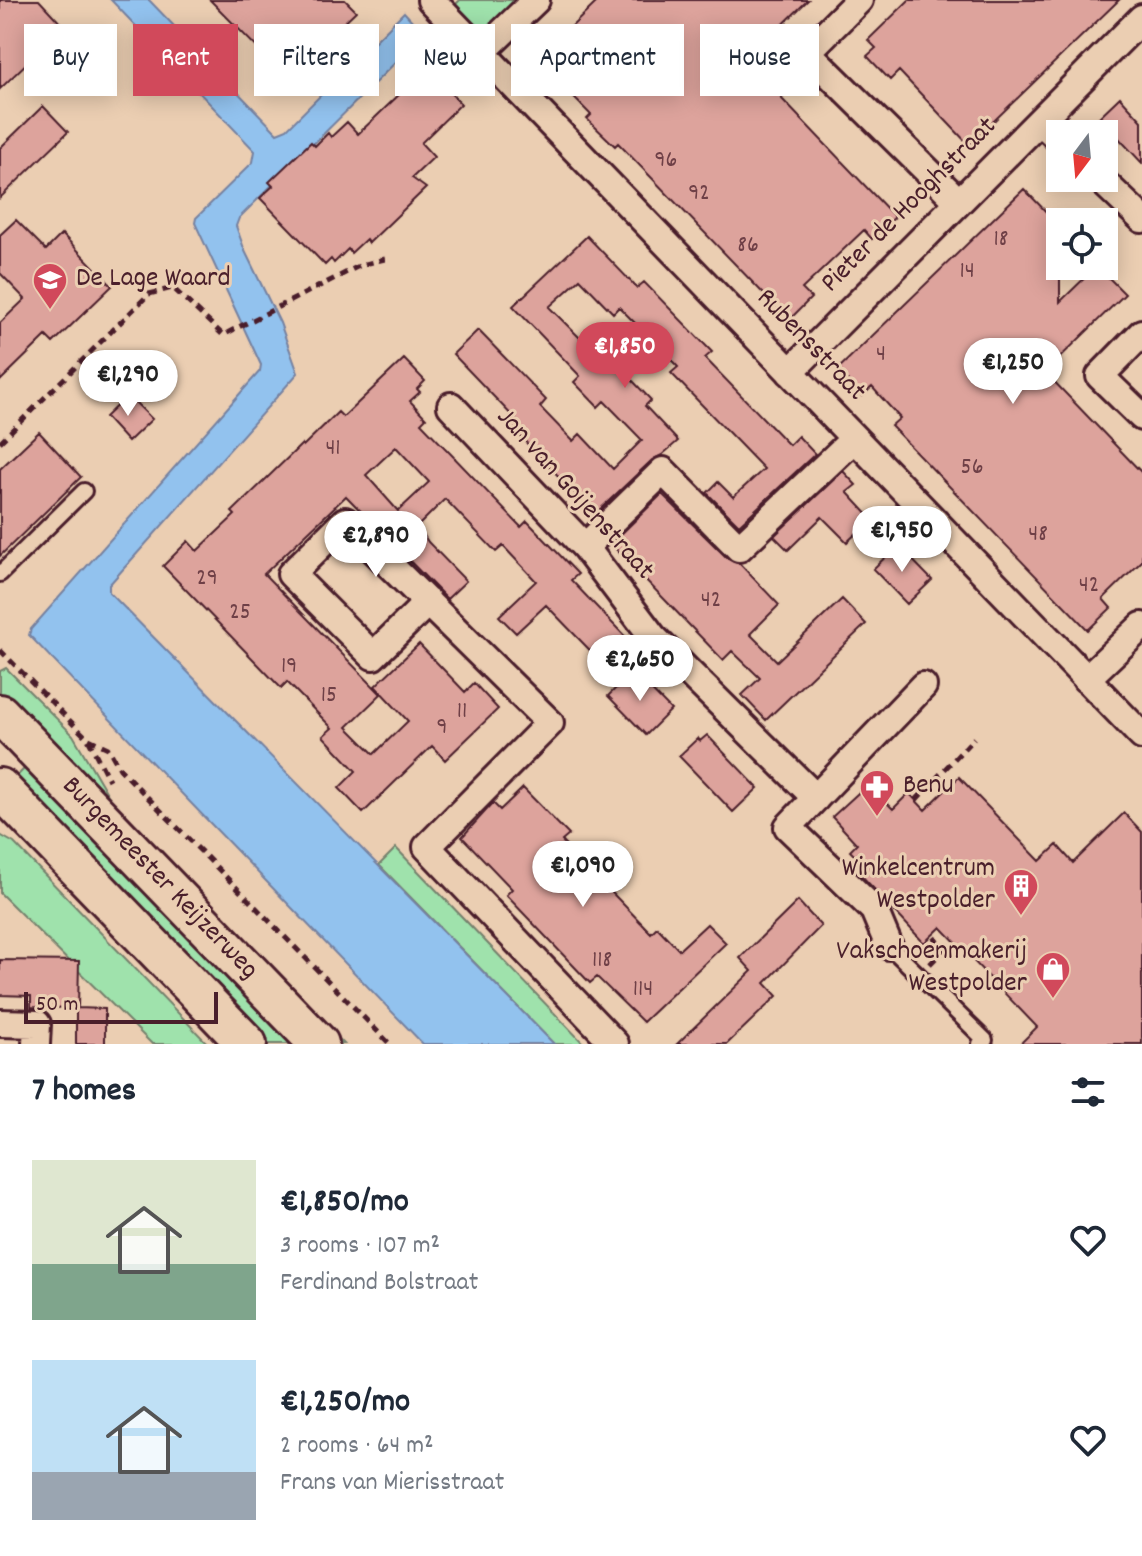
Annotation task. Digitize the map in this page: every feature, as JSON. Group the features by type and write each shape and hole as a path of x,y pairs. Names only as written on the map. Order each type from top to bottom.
{"main road":[{"name":"Burgemeester Keijzerweg","path":"2,720 319,1044"},
{"name":"Burgemeester Keijzerweg","path":"0,788 247,1044"}],"street":[{"name":"Rubensstraat","path":"431,0 455,24"},
{"path":"495,39 536,0"},
{"path":"859,0 807,52 959,202"},
{"name":"Pieter de Hooghstraat","path":"790,372 1142,18"},
{"name":"Rubensstraat","path":"495,66 1142,736"},
{"path":"1040,121 1046,127"},
{"path":"1114,192 1142,219"},
{"path":"1142,333 1100,376 1142,417"},
{"name":"Jan van Goijenstraat","path":"451,406 585,547 653,637 816,798"},
{"path":"585,547 663,471 739,548 854,439"},
{"path":"428,602 373,656 291,574 345,521 428,602 550,723 427,847 615,1044"},
{"path":"1086,679 1142,626"},
{"path":"889,946 874,910 788,827 923,686"},
{"path":"0,1023 37,1024 36,1044"}],"lane":[{"path":"0,574 84,491"},
{"path":"889,946 982,1042"}],"path":[{"path":"0,442 149,294 173,288 223,335 361,265 385,259"},
{"path":"916,800 974,738"},
{"path":"88,739 108,748 120,769 390,1044"},
{"path":"918,975 944,950 932,935"}],"green space":[{"path":"460,0 534,0 495,37 495,24 471,24 454,6"},
{"path":"6,668 73,735 126,820 344,1044 330,1044 0,701 0,671"},
{"path":"25,768 305,1044 258,1044 9,784"},
{"path":"0,835 14,843 208,1044 152,1044 0,893"},
{"path":"396,848 584,1044 554,1044 379,865"}],"water":[{"path":"111,0 149,0 172,24 134,24"},
{"path":"404,12 415,24 395,24 395,63 379,79 379,37"},
{"path":"238,92 277,133 287,129 320,96 362,96 239,218 236,226 280,323 298,373 109,585 109,592 554,1044 423,1044 29,635 31,629 260,371 261,365 195,223 196,218 253,162 255,151 203,96 238,96"}],"building":[{"path":"0,0 39,0 61,24 24,24 24,66 0,89"},
{"path":"210,0 345,0 356,11 342,24 254,24 254,45 238,28 238,24 234,24"},
{"path":"599,0 808,0 784,24 700,24 700,96 783,96 781,98 895,217 872,239 864,230 802,289 811,298 789,320 618,143 615,146 587,119 591,115 572,96 684,96 684,24 574,24"},
{"path":"909,0 1119,0 969,145 899,71 890,80 867,56 876,48 868,40"},
{"path":"398,96 453,96 461,104 421,143 434,157 412,178 426,188 369,243 366,239 351,253 348,249 334,263 331,259 325,265 260,198 273,186 269,182 311,142 315,146 328,133 331,137 347,122 358,134"},
{"path":"1120,97 1142,121 1142,163 1118,137 1118,120 1102,120 1099,117"},
{"path":"43,106 68,132 0,198 0,148"},
{"path":"1024,189 1046,212 1046,280 1060,280 1060,302 1083,280 1111,280 1125,294 1045,372 1142,473 1142,561 1103,599 1111,608 1088,630 891,426 900,418 872,387 862,396 837,370"},
{"name":"De Lage Waard","path":"16,220 46,250 62,234 112,286 53,343 46,336 0,381 0,323 25,299 0,273 0,235"},
{"path":"587,236 637,288 644,282 712,352 705,358 789,445 798,436 815,454 739,525 707,493 718,482 733,497 764,469 671,373 678,367 653,341 619,307 613,313 580,279 549,307 588,346 594,340 651,400 645,406 678,441 652,460 595,514 514,430 520,424 453,354 478,330 546,400 540,407 573,441 580,434 613,469 642,440 604,401 598,407 574,382 580,376 513,306"},
{"path":"404,359 425,381 417,389 420,392 410,401 426,418 421,423 521,527 527,521 578,574 571,580 638,650 613,674 546,605 516,633 499,616 536,581 503,546 496,552 445,499 418,526 428,542 466,581 447,599 346,496 264,574 381,694 347,727 374,754 408,721 375,686 419,644 465,692 474,683 498,709 445,760 432,746 363,813 339,788 356,771 323,736 332,728 287,682 281,688 163,566 188,541 197,551 302,444 338,412 343,417","holes":["396,447 429,482 398,511 366,475"]},
{"path":"128,395 152,419 128,442 105,417"},
{"path":"39,432 81,477 0,556 0,469"},
{"path":"843,471 856,485 847,492 872,519 847,542 822,517 788,550 774,536"},
{"path":"662,494 728,559 740,564 779,605 750,634 777,661 842,599 866,624 766,720 742,695 760,678 732,651 723,660 611,544"},
{"path":"898,545 932,580 907,604 873,569"},
{"path":"633,671 671,710 646,735 608,696"},
{"path":"707,735 758,788 733,812 679,756 698,738 700,741"},
{"name":"Winkelcentrum Westpolder","path":"959,777 1040,861 1057,845 1073,863 1124,813 1142,832 1142,1044 1020,1044 1037,1027 941,927 924,943 860,874 866,867 850,851 857,844 832,817 868,784 893,809 909,793 925,810"},
{"path":"523,788 569,835 562,841 651,933 657,927 679,950 707,924 726,943 643,1022 597,977 590,983 506,895 512,889 462,837 493,803 500,810"},
{"path":"798,901 821,926 765,983 777,996 727,1044 677,1044 752,971 740,958"},
{"path":"0,960 79,961 78,1008 105,1009 105,1044 76,1044 76,1008 31,1007 31,996 0,995"}],"place":[{"name":"De Lage Waard","path":"50,311"},
{"name":"Benu","path":"877,818"},
{"name":"Winkelcentrum Westpolder","path":"1021,917"},
{"name":"Vakschoenmakerij Westpolder","path":"1053,1000"}]}
